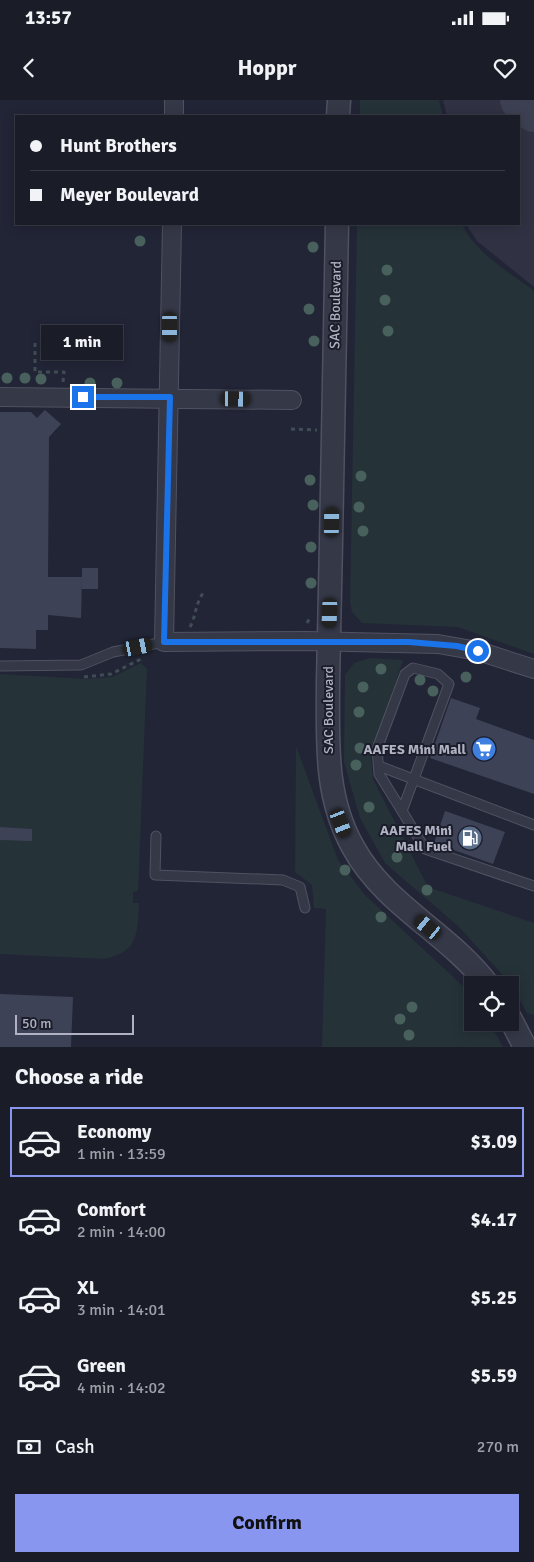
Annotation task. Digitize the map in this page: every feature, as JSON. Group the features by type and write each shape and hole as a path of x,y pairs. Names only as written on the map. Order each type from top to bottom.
{"street":[{"path":"174,100 174,115"},
{"path":"338,115 339,100"},
{"path":"172,225 164,642 409,642 457,646 534,669"},
{"name":"SAC Boulevard","path":"337,225 328,641 329,769 332,792 345,833 367,870 383,888 452,946 481,976"},
{"path":"0,397 170,397 292,400"},
{"path":"517,1031 525,1047"}],"lane":[{"path":"0,666 80,665 113,652 164,642"},
{"path":"402,811 449,684 438,674 412,668 405,674 377,749 379,774 402,811 425,848 534,886"},
{"path":"379,766 534,825"},
{"path":"156,836 155,875 283,880 300,887 305,908"}],"path":[{"path":"35,343 34,372 64,372 63,382 47,382 46,397"},
{"path":"291,429 317,430"},
{"path":"188,641 190,628 195,618 195,606 203,594"}],"shaded area":[{"path":"360,100 439,100 443,115 360,115"},
{"path":"443,100 534,100 534,287 477,241 467,225 520,225 520,115 447,115"},
{"path":"357,225 463,225 475,244 484,253 534,291 534,654 458,627 362,623 352,612 350,602"},
{"path":"370,658 403,660 371,758 373,779 428,887 534,923 534,1015 527,1013 519,999 519,976 504,976 459,927 385,863 360,818 344,762 345,675 354,663"},
{"path":"141,663 147,669 138,891 133,892 133,903 139,903 138,924 134,940 124,952 104,959 0,954 0,674 85,679 112,677"},
{"path":"296,746 338,860 365,895 464,987 464,1031 494,1031 503,1047 322,1047 326,909 314,908 312,885 295,872"}],"building":[{"path":"45,410 61,424 49,437 48,577 82,577 81,618 48,615 48,630 36,630 36,649 0,648 0,412 31,412 37,418"},
{"path":"82,568 98,568 98,589 82,589"},
{"name":"AAFES Mini Mall","path":"451,698 480,708 476,719 534,740 534,794 430,758"},
{"path":"445,811 505,832 493,864 434,843"},
{"path":"0,827 32,829 32,841 0,840"},
{"path":"0,994 73,997 71,1047 0,1047"}],"taxiway":[{"path":"521,100 534,111"}],"place":[{"name":"AAFES Mini Mall","path":"484,749"},
{"name":"AAFES Mini Mall Fuel","path":"470,838"}],"route":[{"path":"83,397 170,397 164,642 409,642 457,646 478,651"}]}
